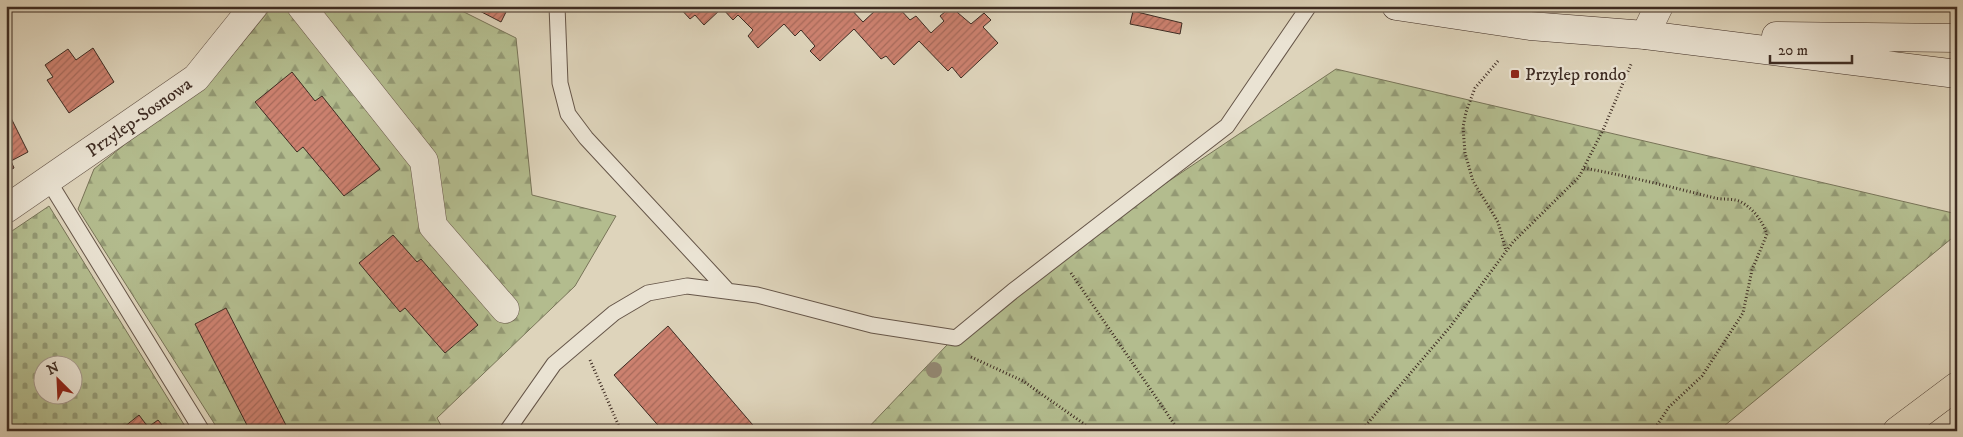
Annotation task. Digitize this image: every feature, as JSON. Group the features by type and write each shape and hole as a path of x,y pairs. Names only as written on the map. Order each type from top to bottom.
{"main road":[{"name":"Przylep-Sosnowa","path":"6,209 196,78 254,6"},
{"path":"301,6 424,161 433,226 505,309"},
{"path":"1396,6 1530,26 1645,35 1957,74"},
{"path":"1645,35 1659,6"},
{"path":"1645,35 1957,38"},
{"path":"1897,431 1957,386"}],"lane":[{"path":"557,6 560,83 568,114 586,138 728,291"},
{"path":"507,431 554,364 614,313 648,293 688,286 757,295 872,325 956,338 1013,291 1228,126 1309,6"},
{"path":"48,180 202,431"}],"path":[{"path":"1944,6 1957,7"},
{"path":"1361,431 1450,326 1513,242 1579,177 1603,130 1618,92 1645,35"},
{"path":"1498,62 1475,88 1466,112 1463,128 1465,153 1473,181 1498,222 1506,252"},
{"path":"1584,168 1719,199 1740,200 1763,223 1768,234 1752,270 1743,313 1702,376 1669,407 1653,431"},
{"path":"1070,272 1179,431"},
{"path":"579,342 595,367 621,431"},
{"path":"971,357 1023,380 1094,431"}],"green space":[{"path":"273,6 452,6 516,38 532,195 616,216 575,286 437,418 444,431 219,431 78,209 94,169 222,67"},
{"path":"1336,69 1957,214 1957,234 1718,431 865,431 987,303"},
{"path":"49,206 188,431 6,431 6,235"}],"building":[{"path":"470,6 509,6 501,22"},
{"path":"678,6 848,6 863,22 878,8 877,6 897,6 910,20 916,16 931,33 944,21 940,16 951,7 971,24 984,13 991,20 983,27 998,43 961,78 952,67 948,71 919,41 894,65 886,56 881,59 854,29 820,61 810,51 815,46 801,30 795,36 784,24 758,48 748,36 753,30 738,15 733,20 722,8 704,25 695,15 690,19"},
{"path":"1133,11 1182,23 1180,34 1130,24"},
{"path":"93,48 114,82 69,113 47,80 53,77 45,65 68,49 76,60"},
{"path":"292,72 315,101 322,96 380,169 344,196 303,147 297,152 255,102"},
{"path":"10,116 28,152 11,161 14,168 6,172 6,118"},
{"path":"393,235 417,262 421,259 478,325 445,353 405,308 400,312 359,263"},
{"path":"226,308 289,431 250,431 195,324"},
{"path":"668,326 758,431 663,431 614,375"},
{"path":"139,415 148,427 158,420 167,431 128,431 124,427"}],"place":[{"name":"Przylep rondo","path":"1515,74"}]}
